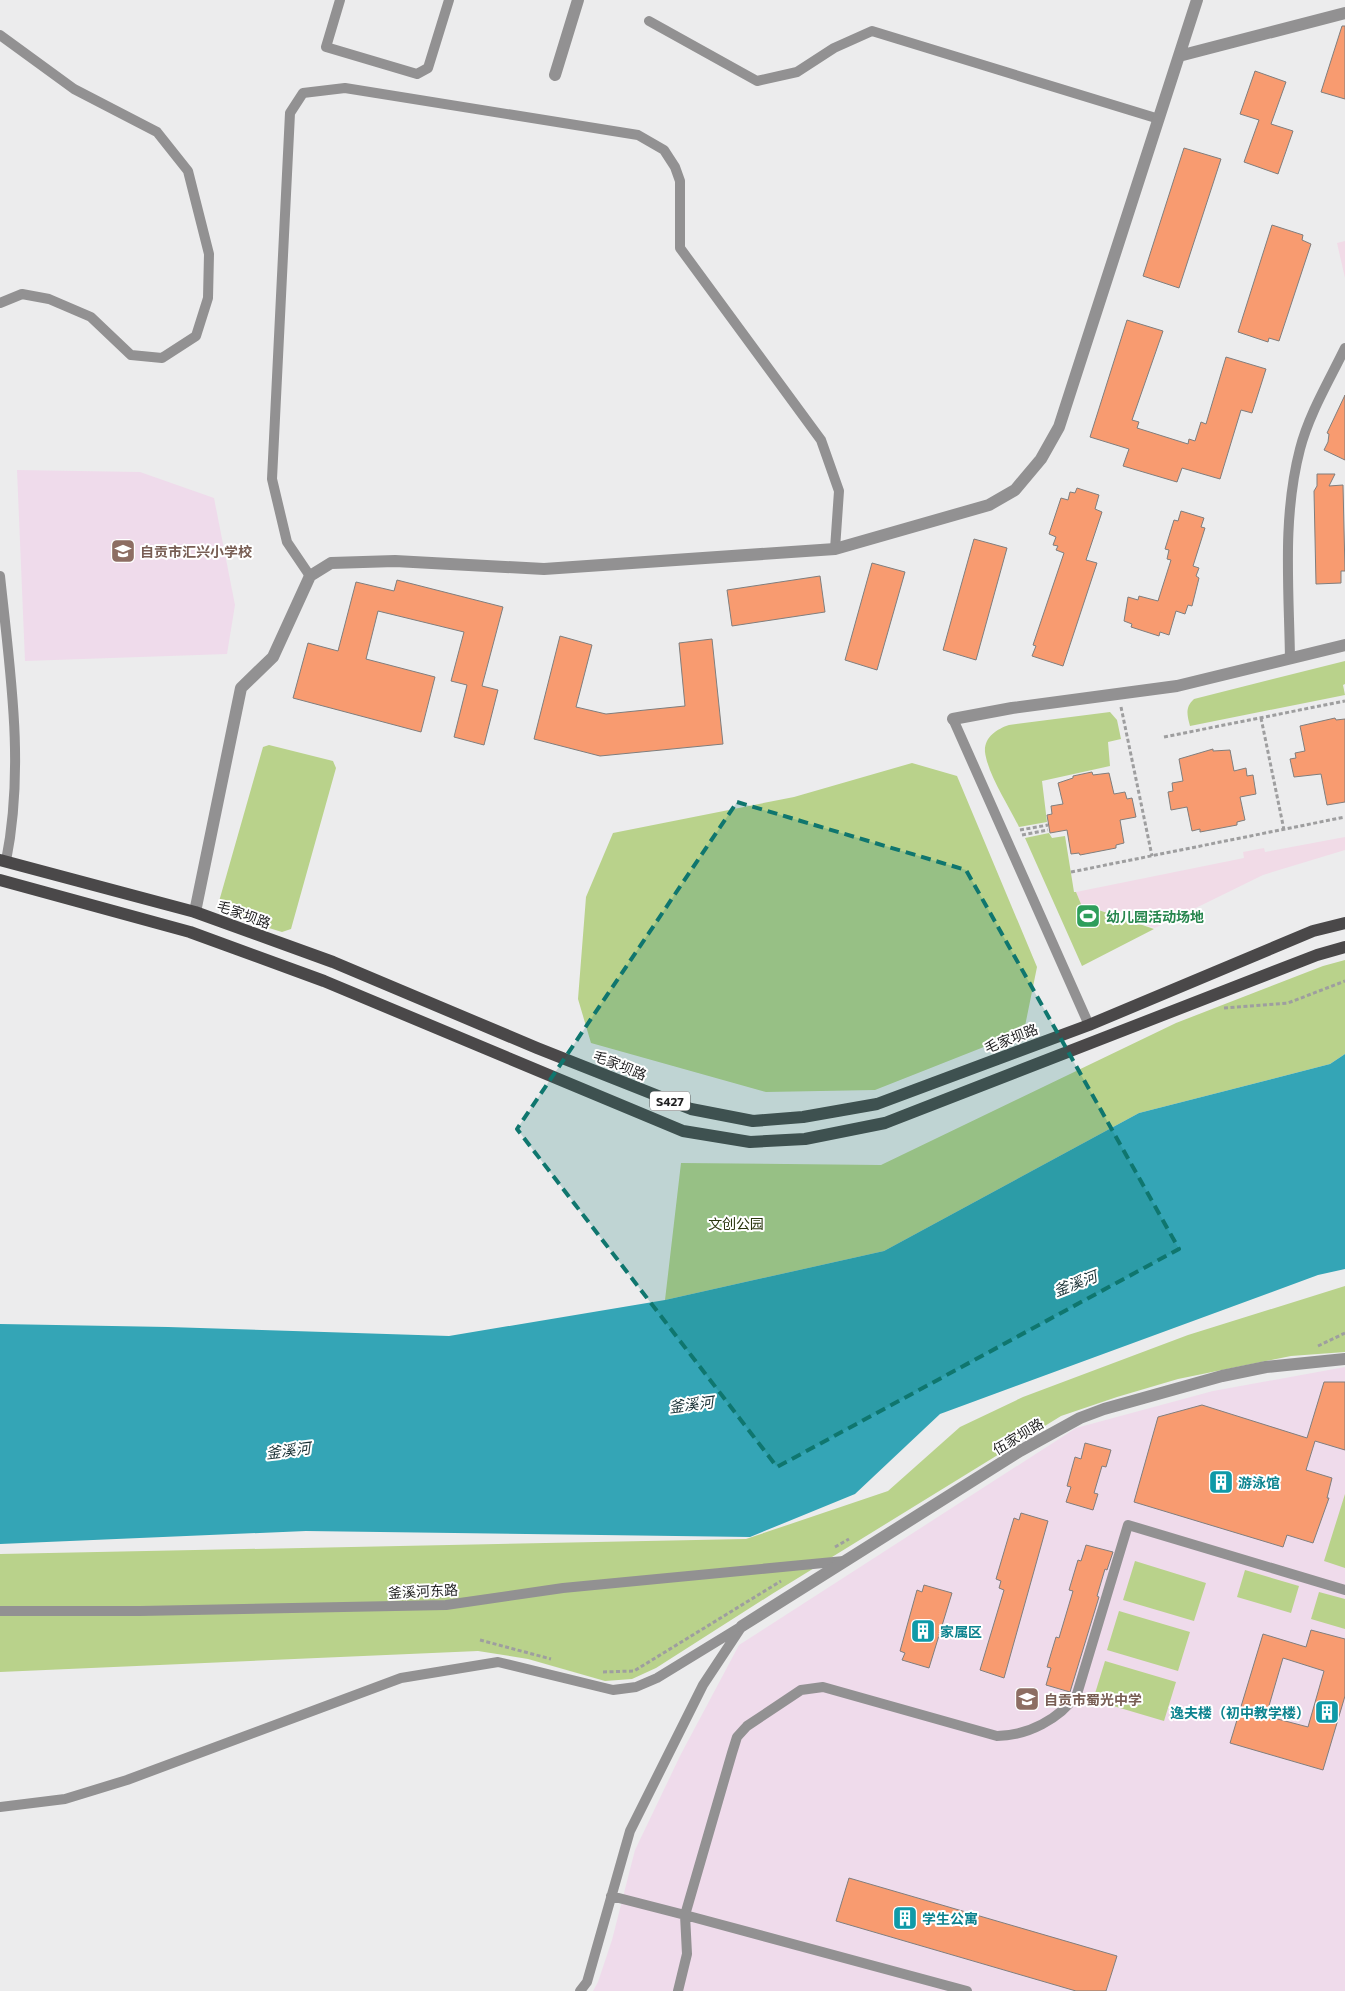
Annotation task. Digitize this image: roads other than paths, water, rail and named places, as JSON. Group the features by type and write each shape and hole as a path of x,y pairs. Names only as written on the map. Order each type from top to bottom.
{"main road":[{"name":"毛家坝路","path":"3,861 195,912 333,962 528,1044 691,1109 754,1121 803,1117 878,1104 1088,1025 1313,931 1345,923"},
{"name":"S427","path":"0,880 190,932 324,981 683,1131 750,1142 805,1139 885,1123 1317,955 1345,947"}],"street":[{"path":"554,75 578,0"},
{"path":"195,912 241,688 273,657 310,576 331,563 395,561 544,569 835,548 988,505 1015,490 1041,459 1059,427 1197,0"},
{"path":"1180,56 1345,13"},
{"path":"953,719 1012,708 1177,686 1345,645"},
{"name":"伍家坝路","path":"742,1626 1020,1451 1080,1418 1104,1409 1222,1376 1266,1367 1345,1359"}],"lane":[{"path":"340,0 326,47 417,74 428,68 449,0"},
{"path":"649,21 756,81 797,72 834,48 872,31 1159,119"},
{"path":"0,35 74,89 157,132 188,171 209,254 208,298 196,336 162,358 131,355 91,317 48,299 22,294 0,303"},
{"path":"310,576 287,542 272,479 290,113 303,93 345,88 638,136 664,150 675,167 680,181 680,248 821,440 839,491 835,548"},
{"path":"1290,659 1288,523 1291,492 1300,448 1309,424 1345,348"},
{"path":"0,576 16,730 11,833 3,861"},
{"path":"953,719 1088,1025"},
{"path":"678,1991 687,1954 685,1915 737,1737 747,1726 800,1690 823,1687 997,1736 1021,1734 1033,1728 1061,1713 1078,1694 1128,1525 1345,1590"},
{"name":"釜溪河东路","path":"0,1611 140,1611 446,1605 563,1588 845,1561"},
{"path":"0,1806 65,1799 127,1780 401,1678 498,1662 613,1690 636,1687 657,1678 742,1626"},
{"path":"580,1991 586,1982 630,1831 703,1685 742,1626"},
{"path":"611,1896 967,1991"}],"water":[{"name":"釜溪河","path":"1345,1054 1345,1269 1318,1275 940,1414 855,1494 750,1537 306,1531 0,1544 0,1324 449,1336 665,1300 884,1251 1139,1113 1330,1064"}],"place":[{"name":"自贡市汇兴小学校","path":"123,551"},
{"name":"幼儿园活动场地","path":"1088,916"},
{"name":"游泳馆","path":"1221,1482"},
{"name":"家属区","path":"923,1631"},
{"name":"自贡市蜀光中学","path":"1027,1699"},
{"name":"逸夫楼（初中教学楼）","path":"1327,1712"},
{"name":"学生公寓","path":"905,1918"}],"park label":[{"name":"文创公园","path":"736,1223"}]}
